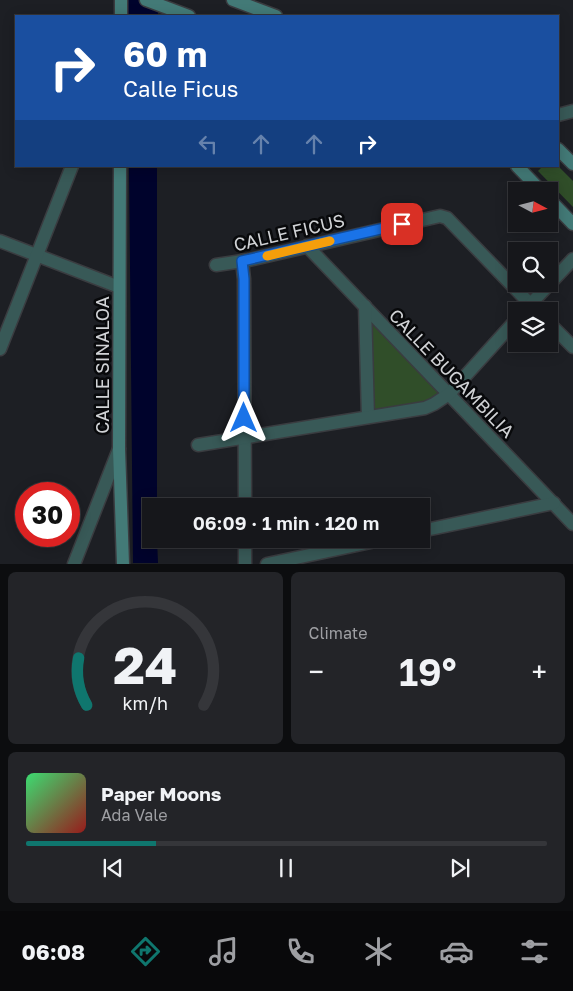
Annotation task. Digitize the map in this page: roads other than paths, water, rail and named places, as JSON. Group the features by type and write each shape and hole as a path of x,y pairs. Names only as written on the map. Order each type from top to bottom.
{"street":[{"path":"121,0 121,15"},
{"path":"146,0 186,15"},
{"path":"234,0 273,15"},
{"path":"559,115 573,111"},
{"path":"559,150 573,164"},
{"path":"0,349 72,167"},
{"name":"CALLE SINALOA","path":"120,167 119,450 123,564"},
{"path":"518,167 532,182"},
{"path":"558,208 573,224"},
{"name":"CALLE FICUS","path":"216,265 242,261 440,216 447,218 525,302"},
{"path":"0,241 119,287"},
{"name":"CALLE BUGAMBILIA","path":"306,246 573,524"},
{"path":"537,302 573,259"},
{"path":"242,261 244,279 244,498"},
{"path":"365,306 368,417"},
{"path":"198,445 425,408 448,394 508,329"},
{"path":"558,332 573,347"},
{"path":"74,564 119,450"},
{"path":"430,529 554,503"},
{"path":"245,548 245,564"},
{"path":"267,564 343,548"}],"water":[{"path":"128,0 158,0 158,15 128,15"},
{"path":"129,167 157,167 157,498 142,498 142,548 157,548 158,563 133,563"}]}
